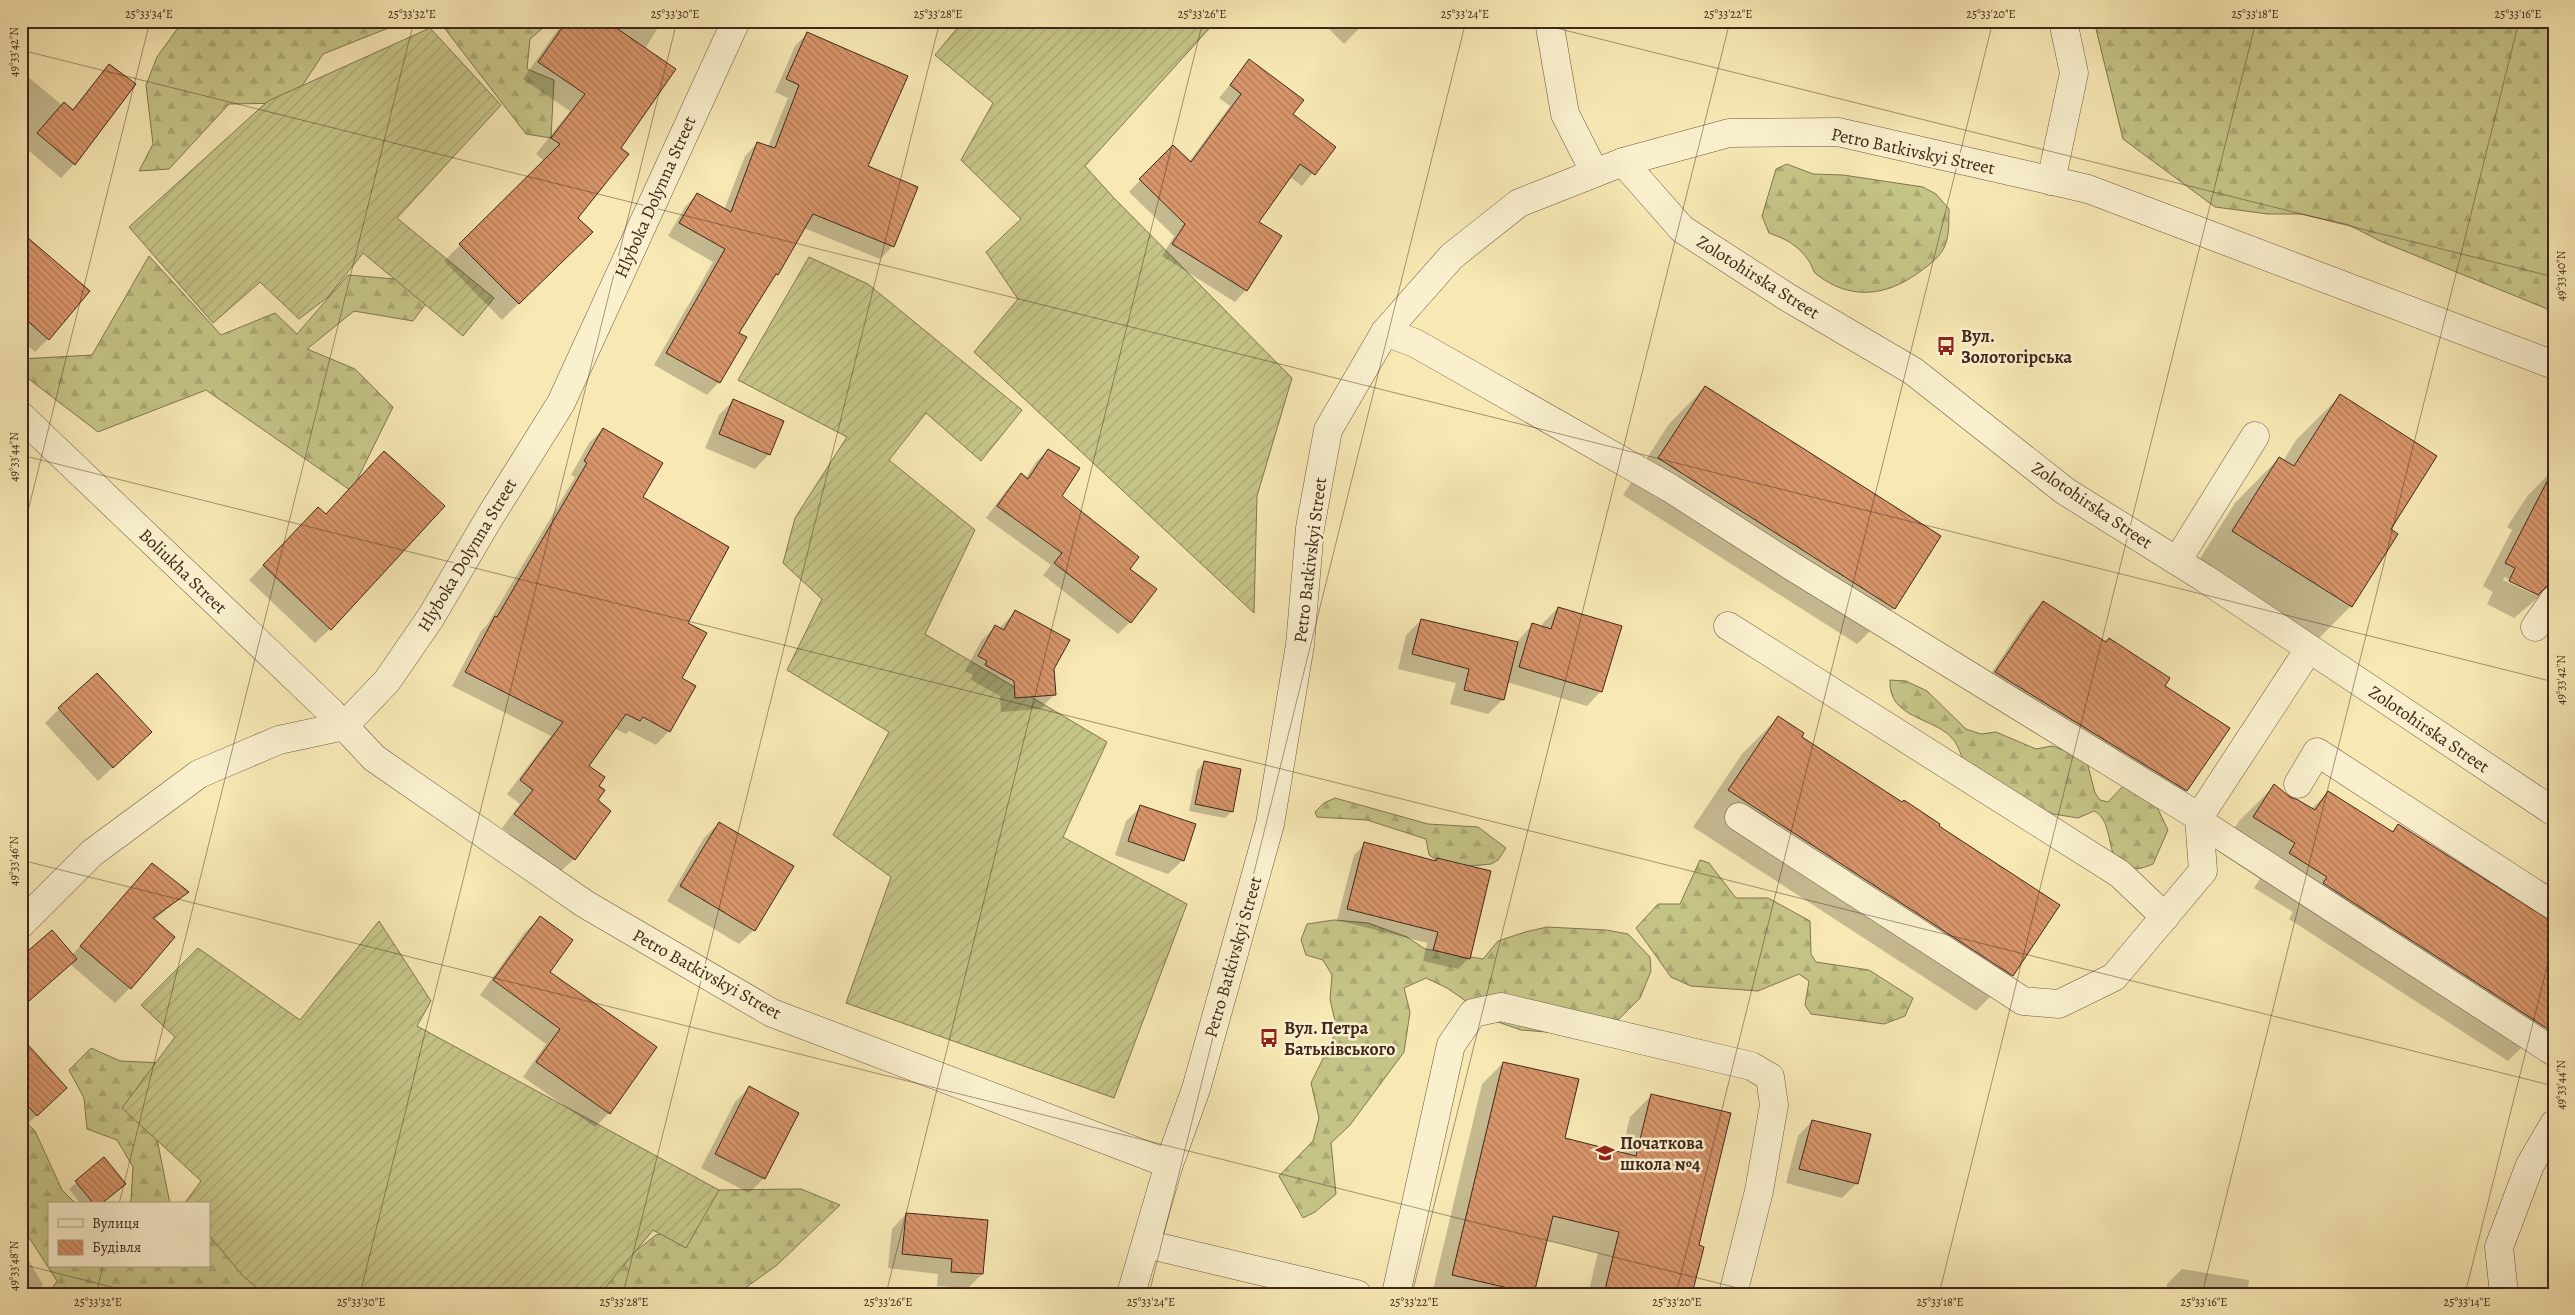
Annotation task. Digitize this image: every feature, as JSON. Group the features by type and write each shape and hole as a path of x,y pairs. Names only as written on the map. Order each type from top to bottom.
{"street":[{"name":"Hlyboka Dolynna Street","path":"344,726 387,682 431,618 491,515 561,403 736,21"},
{"path":"1549,21 1565,114 1595,173"},
{"path":"2051,181 2074,73 2063,21"},
{"name":"Petro Batkivskyi Street","path":"1131,1294 1169,1164 1196,1089 1270,824 1300,645 1310,528 1328,430 1385,332 1452,256 1518,203 1623,162 1729,133 1838,132 2088,189 2554,365"},
{"name":"Zolotohirska Street","path":"1623,162 1682,229 1786,297 1913,372 2065,491 2177,561 2554,812"},
{"path":"1385,332 1416,343 1670,488 1794,568 2199,819 2554,1052"},
{"name":"Boliukha Street","path":"21,416 344,726"},
{"path":"2177,561 2255,436"},
{"path":"2535,627 2554,600"},
{"path":"1728,626 2120,874 2165,916"},
{"path":"1739,817 2023,1001 2059,1004 2114,977 2204,871 2199,819 2309,649"},
{"path":"21,924 92,853 199,774 279,740 344,726"},
{"name":"Petro Batkivskyi Street","path":"344,726 374,758 585,904 772,1013 1169,1164"},
{"path":"2298,784 2317,752 2554,906"},
{"path":"1396,1294 1451,1045 1473,1013 1501,1007 1751,1066 1770,1077 1774,1105 1759,1191 1733,1294"},
{"path":"2504,1294 2499,1247 2530,1165 2554,1124"},
{"path":"1146,1244 1357,1294"}],"green space":[{"path":"183,21 273,21 296,26 301,21 406,21 323,54 291,103 229,104 169,169 139,171 153,144 146,85 157,57"},
{"path":"439,21 551,21 530,39 527,69 554,80 551,138 526,134"},
{"path":"963,21 1216,21 1085,166 1113,197 1292,378 1257,496 1254,613 974,352 1018,299 986,252 1021,219 961,160 993,103 935,55"},
{"path":"2094,21 2554,21 2554,314 2545,308 2380,241 2349,225 2301,214 2268,214 2215,207 2123,139"},
{"path":"430,28 501,105 397,218 494,298 463,336 363,253 328,297 299,319 260,282 213,323 129,227 268,101"},
{"path":"1787,164 1813,174 1843,175 1923,187 1936,194 1949,209 1945,246 1936,259 1928,266 1893,287 1880,291 1854,291 1841,288 1829,282 1816,274 1805,255 1796,247 1786,240 1769,233 1762,216 1776,169"},
{"path":"149,256 221,335 275,313 297,334 348,275 406,280 431,297 413,321 354,311 307,349 355,369 393,407 357,480 373,506 206,390 98,432 21,373 21,359 92,355"},
{"path":"809,257 868,284 1022,410 981,461 926,413 889,460 975,530 925,634 1107,742 1063,837 1187,904 1114,1098 846,1003 891,877 833,835 889,732 787,670 822,599 783,563 795,518 847,437 738,380"},
{"path":"1890,680 1906,681 1927,691 1966,729 1981,734 1996,732 2036,749 2052,746 2075,754 2087,762 2095,793 2100,800 2108,802 2124,785 2155,803 2168,830 2153,864 2135,869 2124,868 2116,861 2107,828 2102,818 2094,811 2078,818 2053,814 1971,774 1955,741 1951,737 1943,730 1903,709 1896,702 1891,693"},
{"path":"1335,798 1428,824 1478,827 1506,848 1498,860 1491,864 1449,868 1429,855 1426,839 1367,820 1317,817 1315,812 1324,803"},
{"path":"1700,860 1709,863 1736,898 1768,898 1810,921 1811,954 1816,962 1869,970 1913,998 1905,1016 1884,1024 1811,1014 1805,1005 1809,981 1799,974 1758,991 1691,986 1671,977 1636,928 1658,904 1680,904"},
{"path":"1334,920 1368,923 1407,937 1425,949 1483,959 1498,941 1525,932 1547,927 1606,930 1628,934 1650,957 1651,971 1640,998 1615,1023 1546,1032 1521,1030 1495,1021 1447,988 1426,978 1404,988 1410,1012 1404,1052 1350,1125 1331,1143 1336,1194 1315,1212 1303,1218 1279,1176 1313,1141 1319,1118 1311,1083 1337,1030 1330,999 1332,975 1323,960 1306,955 1301,940 1307,924"},
{"path":"379,921 431,1001 417,1026 719,1190 686,1248 653,1230 600,1294 589,1294 577,1287 568,1294 264,1294 242,1275 210,1236 210,1202 185,1202 201,1181 122,1108 175,1037 141,1005 198,948 300,1020"},
{"path":"91,1048 120,1061 185,1064 151,1109 170,1202 130,1202 133,1167 117,1140 87,1129 84,1098 69,1070"},
{"path":"21,1118 35,1131 62,1190 74,1202 48,1202 48,1267 21,1225"},
{"path":"801,1189 840,1205 777,1265 737,1294 573,1294 594,1291 623,1261 656,1235 697,1227 716,1190"},
{"path":"210,1234 271,1294 48,1294 57,1281 49,1268 210,1268"}],"building":[{"path":"567,21 606,21 676,69 621,148 629,154 578,218 593,232 519,304 459,244 560,144 551,138 585,94 538,62"},
{"path":"807,32 908,76 868,166 918,187 894,247 813,214 778,275 776,274 739,333 747,337 720,383 666,353 725,249 679,223 697,193 731,212 757,142 775,148 799,85 786,79"},
{"path":"1249,59 1304,100 1293,114 1336,147 1315,175 1300,164 1259,222 1282,236 1247,291 1172,244 1185,224 1139,179 1173,145 1191,162 1241,94 1230,85"},
{"path":"109,64 136,84 75,165 37,133 64,102 73,110"},
{"path":"21,232 90,291 49,340 21,315"},
{"path":"1705,386 1941,536 1895,609 1658,458"},
{"path":"2340,394 2437,456 2391,529 2398,534 2352,607 2232,531 2279,457 2294,466"},
{"path":"733,399 784,421 770,455 719,434"},
{"path":"603,428 663,463 643,497 729,547 688,623 707,633 682,678 696,686 670,732 643,717 640,721 626,714 589,766 605,777 599,786 605,790 598,800 611,811 575,860 514,814 533,790 520,780 563,722 465,672 495,616 497,617 587,463 584,461"},
{"path":"1048,449 1080,468 1062,496 1139,557 1130,569 1157,589 1131,623 1054,563 1062,553 997,506 1021,473 1028,479"},
{"path":"384,451 445,506 331,630 263,565 318,507 326,514"},
{"path":"2554,468 2554,585 2547,586 2538,595 2509,581 2515,568 2505,563"},
{"path":"2043,601 2106,642 2109,638 2170,678 2165,686 2230,728 2187,791 1995,672"},
{"path":"1558,607 1622,626 1602,692 1519,667 1532,623 1551,629"},
{"path":"1015,610 1070,640 1054,669 1056,695 1015,698 1014,681 985,665 987,661 978,656 995,625 1004,630"},
{"path":"1421,619 1518,642 1504,700 1464,690 1469,669 1412,654"},
{"path":"97,673 152,732 113,768 58,708"},
{"path":"1778,716 1804,733 1802,737 1902,802 1904,800 1940,824 1939,826 2060,905 2013,976 1728,790"},
{"path":"1204,761 1241,769 1233,812 1195,804"},
{"path":"2274,784 2290,797 2315,810 2328,791 2393,832 2398,824 2554,923 2554,1033 2323,883 2327,877 2289,853 2295,843 2253,817"},
{"path":"1140,805 1196,824 1184,861 1128,841"},
{"path":"719,822 794,866 755,931 680,886"},
{"path":"1364,842 1436,861 1437,858 1491,871 1470,959 1433,950 1438,932 1347,909"},
{"path":"152,863 189,892 153,918 175,937 131,989 80,946"},
{"path":"540,916 573,940 550,972 657,1047 610,1114 536,1062 560,1029 493,980"},
{"path":"52,930 77,959 21,1008 21,957"},
{"path":"21,1037 67,1088 37,1116 21,1098"},
{"path":"1503,1062 1579,1079 1565,1138 1636,1156 1651,1094 1731,1113 1699,1245 1704,1247 1692,1294 1604,1294 1619,1232 1553,1216 1534,1294 1452,1275"},
{"path":"749,1086 799,1113 765,1179 715,1154"},
{"path":"1812,1120 1871,1134 1858,1184 1799,1169"},
{"path":"104,1157 126,1184 104,1202 92,1202 75,1181"},
{"path":"906,1213 988,1220 983,1274 951,1272 952,1259 902,1254"}],"place":[{"name":"Вул. Золотогірська","path":"1946,346"},
{"name":"Вул. Петра Батьківського","path":"1269,1038"},
{"name":"Початкова школа №4","path":"1605,1153"}]}
